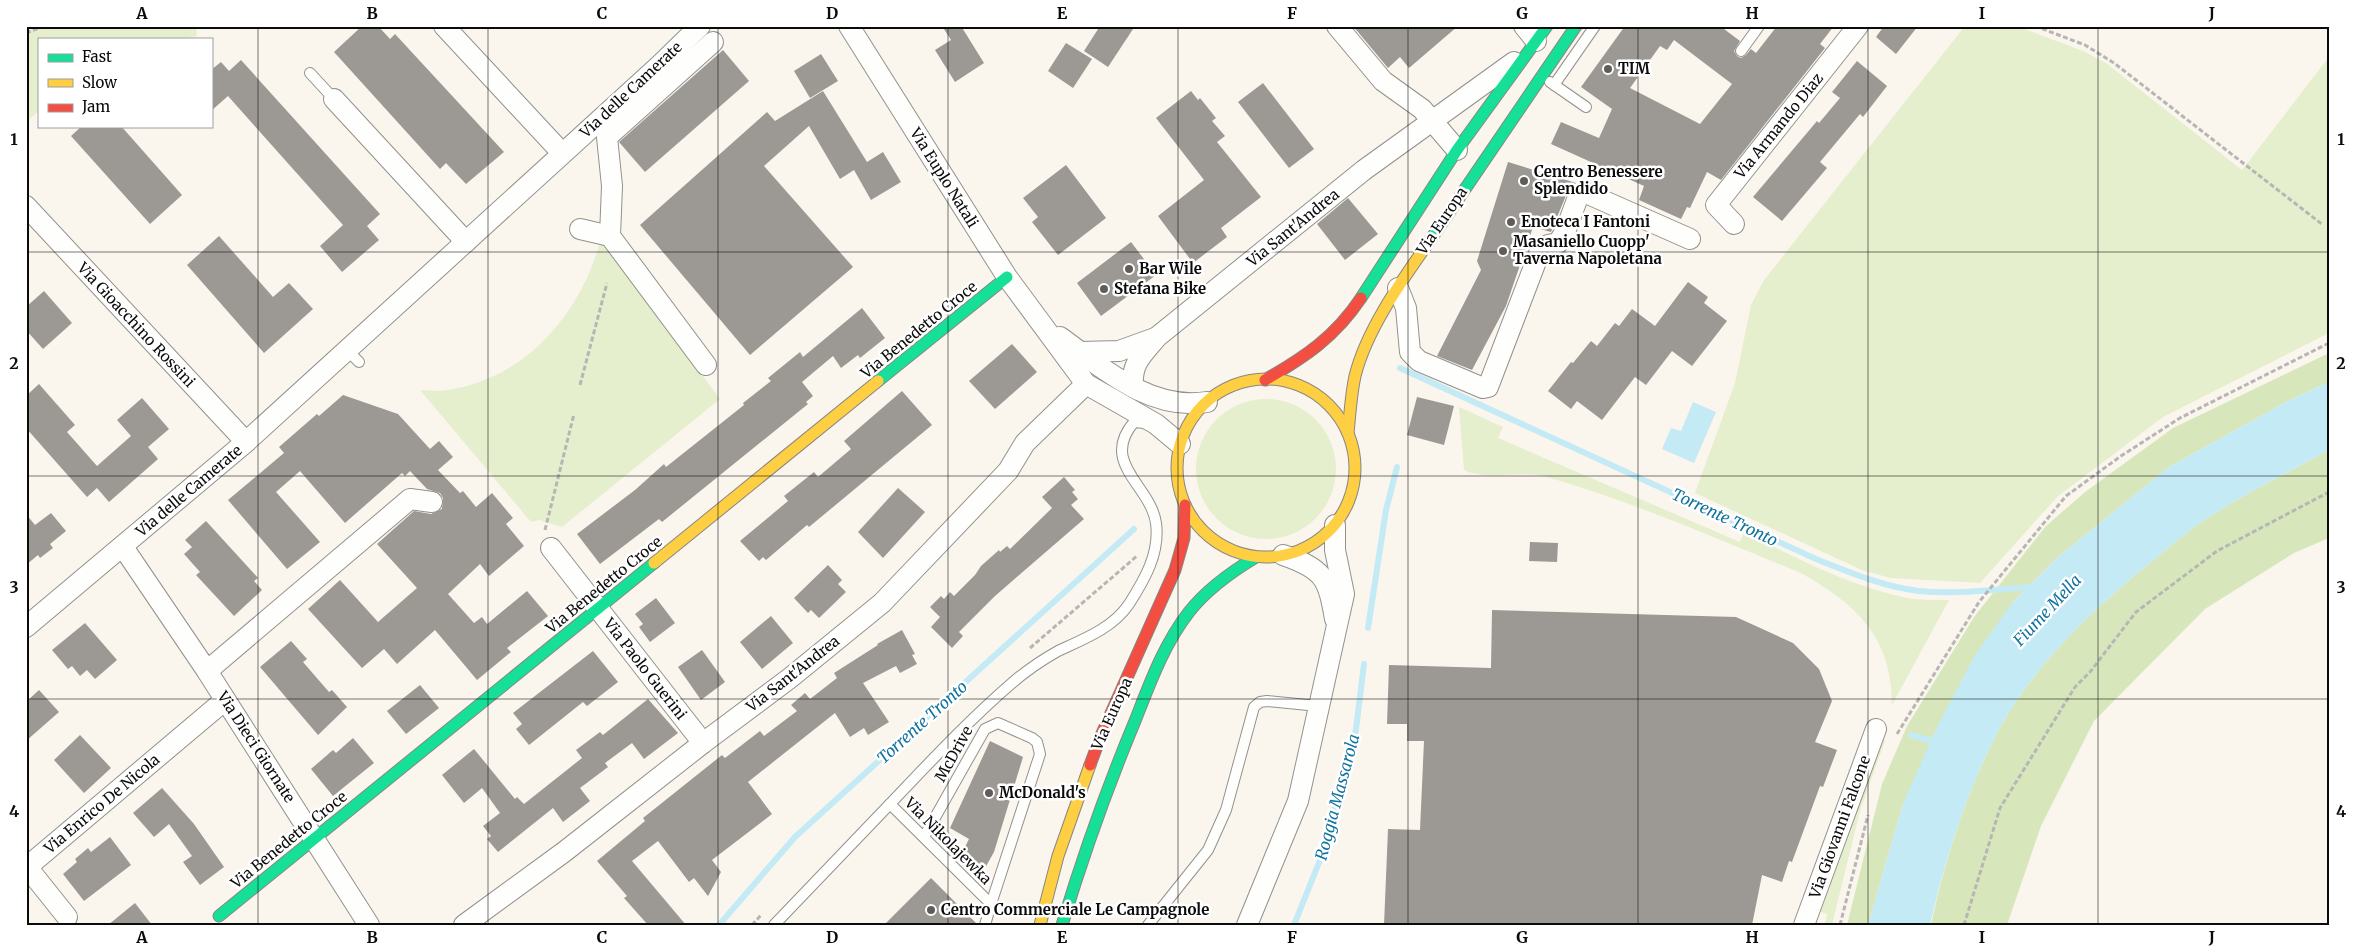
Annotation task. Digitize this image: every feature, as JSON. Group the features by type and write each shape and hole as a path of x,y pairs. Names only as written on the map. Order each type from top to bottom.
{"main road":[{"name":"Via Europa","path":"1348,434 1351,397 1360,361 1379,320 1398,288 1576,26"},
{"name":"Via Europa","path":"1265,380 1305,358 1336,331 1356,305 1534,36"},
{"name":"Via Benedetto Croce","path":"219,916 1007,277"},
{"name":"Via Europa","path":"1040,925 1058,856 1100,738 1174,570 1184,538 1185,505 1178,475 1180,444 1191,421 1207,402 1234,385 1265,380 1282,381 1300,386 1315,394 1340,418 1348,434 1353,449 1354,481 1350,496 1335,525 1320,539 1303,549 1283,555 1256,556 1227,548 1203,530 1185,505"},
{"name":"Via Europa","path":"1062,925 1105,794 1154,674 1173,636 1188,613 1207,591 1256,556"}],"street":[{"path":"444,26 566,160"},
{"name":"Via delle Camerate","path":"26,627 246,442 354,356 466,242 566,160 700,26"},
{"name":"Via Euplo Natali","path":"849,26 1007,277 1086,384 1156,424 1180,444"},
{"path":"1337,26 1383,81 1422,109 1457,150"},
{"name":"Via Armando Diaz","path":"1734,224 1716,205 1858,26"},
{"name":"Via Sant'Andrea","path":"1134,387 1132,374 1136,362 1157,338 1364,170 1432,121 1534,36"},
{"name":"Via delle Camerate","path":"610,236 612,186 607,137 713,42"},
{"path":"334,99 466,242"},
{"path":"1398,288 1406,308 1410,352 1419,361 1483,388 1488,387 1540,251 1558,243 1566,232 1578,197 1586,192 1690,239"},
{"name":"Via Gioacchino Rossini","path":"26,206 246,442"},
{"path":"580,229 610,236 706,365"},
{"name":"Via Euplo Natali","path":"1045,326 1080,352 1151,396 1170,402 1189,404 1207,402"},
{"name":"Via Sant'Andrea","path":"1080,352 1119,351 1157,338"},
{"name":"Via Sant'Andrea","path":"464,925 564,852 702,743 790,678 882,603 1008,472 1025,443 1086,384"},
{"path":"207,671 410,498 432,502"},
{"path":"1247,925 1298,801 1344,594 1335,550 1335,525"},
{"name":"Via Dieci Giornate","path":"123,547 207,671 369,925"},
{"name":"Via Paolo Guerini","path":"551,548 702,743"},
{"path":"1283,555 1307,563 1324,578 1336,624"},
{"name":"Via Enrico De Nicola","path":"67,917 27,867 225,700"},
{"name":"Via Giovanni Falcone","path":"1804,925 1876,730"}],"lane":[{"path":"1554,85 1596,26"},
{"path":"1741,51 1760,26"},
{"path":"310,73 334,99"},
{"path":"1541,76 1586,107"},
{"path":"774,925 964,726 1014,682 1057,652 1095,634 1114,621 1129,605 1153,560 1157,540 1156,521 1149,505 1126,468 1122,458 1122,446 1126,431 1134,422 1156,424"},
{"path":"1148,925 1208,850 1226,810 1254,707 1260,702 1267,701 1318,706"},
{"name":"McDrive","path":"924,837 985,729 998,723 1032,738 1040,748 1040,754 991,904"},
{"name":"Via Nikolajewka","path":"890,804 991,904 985,925"}],"path":[{"path":"26,33 44,26"},
{"path":"2035,26 2084,45 2114,63 2323,225"},
{"path":"580,385 607,283"},
{"path":"1894,738 1978,602 2066,496 2121,456 2180,418 2329,344"},
{"path":"551,548 543,537 574,414"},
{"path":"1964,925 2000,808 2075,687 2090,672 2136,612 2216,550 2329,492"},
{"path":"1840,925 1868,814"}],"green space":[{"path":"26,26 196,26 197,36 186,38 38,38 38,112 26,122"},
{"path":"1965,26 2017,26 2083,51 2106,63 2242,170 2329,57 2329,333 2163,417 2057,497 1980,583 1891,578 1864,571 1695,493 1735,383 1751,305 1764,280"},
{"path":"601,239 720,399 562,527 539,520 531,522 420,390 444,391 475,383 502,372 525,357 546,338 580,292 592,266"},
{"path":"2329,353 2329,382 2288,401 2169,467 2058,557 2013,602 1903,804 1868,925 1847,925 1882,784 1907,726 1974,617 2045,527 2085,492 2173,428"},
{"path":"1266,399 1280,400 1293,404 1316,419 1331,442 1335,455 1335,483 1331,496 1316,519 1293,534 1280,538 1266,539 1252,538 1239,534 1216,519 1201,496 1197,483 1196,469 1197,455 1201,442 1216,419 1239,404 1252,400"},
{"path":"1459,407 1503,427 1498,438 1740,542 1744,532 1783,552 1844,579 1886,593 1922,600 1949,600 1892,705 1886,660 1878,642 1854,611 1821,585 1801,573 1707,534 1579,487 1537,475 1485,475 1464,470"},
{"path":"2329,450 2329,538 2294,553 2205,609 2094,721 2041,826 2007,925 1931,925 1942,878 1956,832 1972,787 1992,743 2024,690 2064,641 2109,598 2195,526 2216,512"},
{"path":"1881,736 1885,741 1860,811 1832,925 1825,925 1827,914 1817,911"},
{"path":"942,825 953,836 944,845 933,833"}],"water":[{"name":"Fiume Mella","path":"2329,382 2329,450 2232,503 2189,531 2086,619 2064,641 2024,690 1992,743 1972,787 1948,855 1930,925 1868,925 1903,804 1936,729 1975,655 2013,602 2058,557 2169,467 2288,401"},
{"path":"1693,402 1716,412 1694,463 1662,449 1671,428 1681,431"}],"building":[{"path":"362,26 378,26 390,39 395,34 504,152 466,184 446,163 440,169 334,52"},
{"path":"942,26 961,26 984,63 955,82 935,50 951,40"},
{"path":"1100,26 1135,26 1108,67 1084,51"},
{"path":"1353,26 1458,26 1409,68 1400,57 1388,68"},
{"path":"1625,26 1720,26 1740,41 1734,51 1741,58 1751,49 1756,53 1777,26 1834,26 1820,44 1825,48 1721,180 1707,172 1690,208 1687,207 1681,219 1639,200 1644,186 1551,144 1561,122 1599,138 1612,109 1581,87","holes":["1674,40 1732,84 1700,124 1630,88 1660,46 1667,50"]},
{"path":"1884,26 1918,26 1896,54 1876,37"},
{"path":"1066,43 1092,59 1073,88 1048,71"},
{"path":"723,50 749,81 645,172 619,142"},
{"path":"821,54 838,81 810,98 794,71"},
{"path":"241,60 380,214 367,226 379,240 342,272 320,246 343,225 228,96 212,110 212,69 221,62 229,71"},
{"path":"1857,61 1887,86 1863,117 1860,114 1820,162 1827,168 1782,221 1753,197 1817,121 1819,123 1840,98 1832,92"},
{"path":"1263,83 1314,149 1289,168 1238,102"},
{"path":"823,91 867,162 883,152 901,182 871,200 854,170 840,179 809,126 764,166 853,267 750,355 640,225 767,112 775,121"},
{"path":"1191,91 1198,100 1200,98 1216,118 1212,121 1225,136 1217,142 1261,197 1221,228 1227,237 1193,263 1158,216 1204,180 1156,118"},
{"path":"80,128 123,128 182,195 150,224 71,136"},
{"path":"1508,162 1576,183 1567,193 1551,232 1533,227 1506,306 1472,370 1437,356 1481,270 1477,261"},
{"path":"1066,165 1106,218 1058,255 1032,222 1038,217 1023,198"},
{"path":"1348,198 1378,234 1345,260 1317,224"},
{"path":"219,236 273,297 289,283 313,309 264,353 187,265"},
{"path":"1131,242 1156,275 1101,316 1077,283"},
{"path":"1688,282 1708,297 1704,303 1727,321 1692,366 1672,351 1646,385 1635,377 1602,420 1577,401 1571,409 1548,391 1591,341 1597,346 1615,323 1619,326 1632,309 1655,326"},
{"path":"44,291 72,323 43,349 26,330 26,307"},
{"path":"862,308 885,338 860,358 858,355 841,368 833,356 802,382 813,396 806,402 808,404 662,522 659,519 600,564 577,534 635,490 664,464 666,467 744,405 743,403 771,381 768,378 800,352 803,357"},
{"path":"1012,344 1037,372 995,409 969,381"},
{"path":"39,384 75,425 67,432 97,466 131,436 117,420 142,398 169,429 148,447 158,459 109,502 97,488 87,497 26,428 26,396"},
{"path":"902,391 932,425 809,527 807,525 766,560 763,557 759,561 740,541 788,501 784,496 814,472 818,477 851,449 844,441"},
{"path":"343,395 398,414 430,449 439,441 453,457 438,470 460,493 463,491 476,507 492,493 513,518 506,524 524,546 489,576 480,564 448,594 474,623 482,617 487,624 527,591 548,616 507,648 511,652 477,680 435,630 397,664 384,649 362,668 308,609 340,580 378,622 417,588 377,544 414,511 431,514 442,509 443,498 440,493 427,489 410,471 405,476 402,473 345,523 300,471 276,492 320,542 287,569 228,500 284,453 279,447 317,414 319,416"},
{"path":"1417,397 1454,406 1444,445 1407,435"},
{"path":"1064,477 1075,490 1072,492 1078,499 1071,505 1084,519 995,596 959,632 963,636 952,648 931,627 940,617 930,607 941,596 944,599 950,592 954,596 975,575 981,566 999,550 1000,552 1007,546 1010,549 1052,508 1042,497"},
{"path":"898,488 925,512 883,558 858,532"},
{"path":"51,513 66,531 50,544 53,548 40,558 38,555 26,565 26,514 35,525"},
{"path":"206,521 258,578 254,581 262,590 234,616 196,575 200,572 184,554 192,547 185,540"},
{"path":"1530,542 1558,543 1557,562 1529,561"},
{"path":"828,565 842,580 838,584 846,592 819,618 811,610 808,613 794,598"},
{"path":"656,598 675,623 650,642 639,627 643,624 635,614"},
{"path":"1492,610 1736,617 1793,643 1819,669 1832,701 1815,742 1837,750 1823,787 1820,786 1792,862 1789,861 1782,882 1762,875 1752,925 1384,925 1388,829 1420,830 1424,741 1407,741 1407,724 1387,724 1389,665 1491,668"},
{"path":"771,616 793,643 762,669 740,642"},
{"path":"85,623 117,660 95,679 87,670 80,676 72,666 68,669 52,650"},
{"path":"902,630 915,654 912,655 917,664 900,673 896,666 863,683 889,722 868,735 864,728 850,737 835,713 748,782 772,814 712,860 721,872 708,896 694,878 689,882 658,841 632,861 686,925 648,925 624,898 627,896 597,861 645,821 643,818 722,755 725,758 760,731 764,736 797,711 791,705 805,693 810,699 837,678 834,673 877,644"},
{"path":"291,641 307,659 303,662 329,692 332,690 347,707 318,735 260,667"},
{"path":"702,650 725,682 701,700 678,667"},
{"path":"593,651 618,682 587,706 583,702 529,745 516,729 522,724 513,713"},
{"path":"420,685 439,708 406,734 387,711"},
{"path":"39,690 59,712 26,741 26,702"},
{"path":"648,699 678,733 644,759 632,743 605,763 608,767 580,788 590,801 563,822 553,808 498,852 487,839 491,836 483,826 500,813 482,788 464,803 442,775 474,749 515,799 517,797 524,804 582,758 576,750 600,732 603,735"},
{"path":"80,735 111,768 84,793 54,760"},
{"path":"353,738 374,763 333,796 311,769 333,750 336,753"},
{"name":"McDonald's","path":"990,741 1023,757 994,852 985,868 961,855 969,839 950,828"},
{"path":"162,788 194,824 224,867 200,885 183,862 192,856 169,824 154,837 133,813"},
{"path":"110,837 131,865 84,901 63,874 77,862 75,859 88,848 91,852"},
{"name":"Centro Commerciale Le Campagnole","path":"931,878 978,925 884,925"},
{"path":"135,903 152,925 108,925"}],"waterway":[{"name":"Torrente Tronto","path":"1400,368 1816,559 1866,578 1906,589 1933,592 2035,587"},
{"name":"Roggia Massarola","path":"1368,628 1386,510 1397,467"},
{"name":"Torrente Tronto","path":"719,925 795,837 1134,529"},
{"name":"Roggia Massarola","path":"1294,925 1320,860 1355,737 1364,664"},
{"path":"1911,735 1939,743"}],"traffic: fast":[{"path":"1361,298 1457,150 1547,26"},
{"path":"1431,239 1576,26"},
{"path":"878,381 1007,277"},
{"path":"1062,925 1105,797 1146,692 1172,637 1189,612 1212,588 1256,557"},
{"path":"219,916 654,563"}],"traffic: slow":[{"path":"1348,433 1355,376 1368,340 1387,304 1431,239"},
{"path":"1266,379 1300,386 1315,394 1329,405 1340,419 1348,434 1355,468 1348,502 1340,517 1329,531 1315,542 1300,550 1266,557 1232,550 1217,542 1203,531 1192,517 1184,502 1177,468 1184,434 1192,419 1203,405 1217,394 1232,386 1266,379"},
{"path":"654,563 878,381"},
{"path":"1040,925 1058,856 1090,765"}],"traffic: jam":[{"path":"1265,380 1293,363 1330,335 1361,298"},
{"path":"1090,765 1100,738 1175,570 1184,538 1185,505"}],"place":[{"name":"TIM","path":"1608,69"},
{"name":"Centro Benessere Splendido","path":"1524,181"},
{"name":"Enoteca I Fantoni","path":"1511,222"},
{"name":"Masaniello Cuopp' Taverna Napoletana","path":"1503,251"},
{"name":"Bar Wile","path":"1129,269"},
{"name":"Stefana Bike","path":"1104,289"},
{"name":"McDonald's","path":"989,793"},
{"name":"Centro Commerciale Le Campagnole","path":"931,910"}]}
